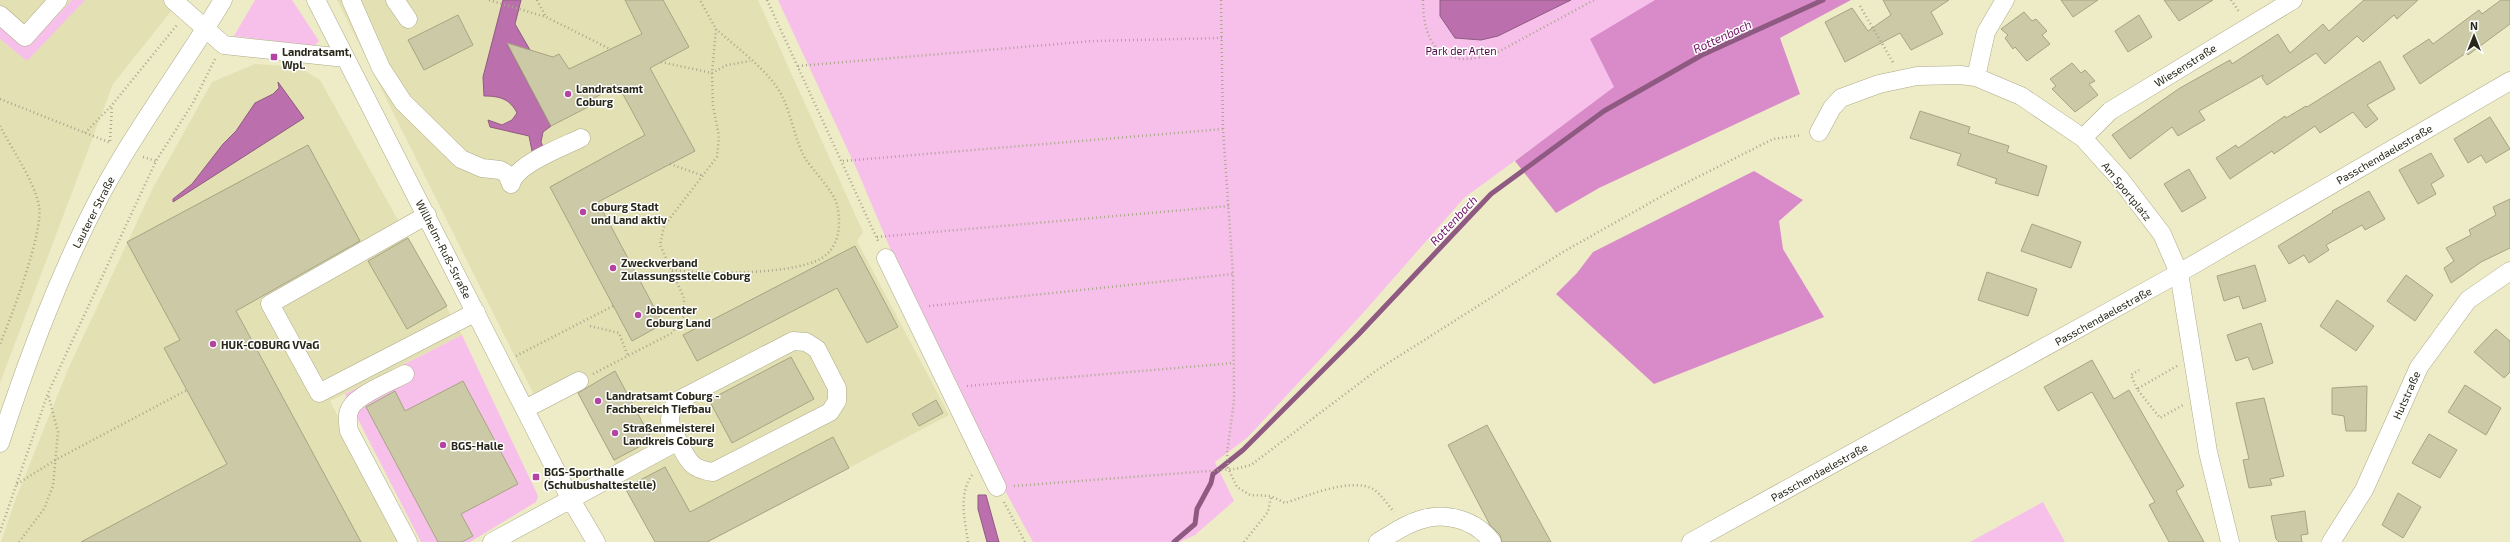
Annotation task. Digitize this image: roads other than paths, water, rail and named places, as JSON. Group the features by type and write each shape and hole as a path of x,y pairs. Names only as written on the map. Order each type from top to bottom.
{"street":[{"path":"0,15 25,37 58,0"},
{"path":"173,0 205,30 224,45 345,58"},
{"name":"Lauterer Straße","path":"0,443 32,348 88,219 126,151 223,0"},
{"name":"Willhelm-Ruß-Straße","path":"316,0 570,498 596,542"},
{"path":"351,0 381,68 403,102 461,158 482,168 500,170 507,174 511,184 512,177 523,168 581,138"},
{"path":"395,0 408,19"},
{"path":"1976,78 1986,32 2005,0"},
{"name":"Wiesenstraße","path":"2083,138 2110,111 2293,0"},
{"name":"Am Sportplatz","path":"1819,132 1832,108 1841,98 1879,84 1916,76 1960,75 1976,78 2021,96 2083,138 2120,179 2162,234 2179,273 2208,452 2230,542"},
{"name":"Passchendaelestraße","path":"1691,542 2179,273 2510,81"},
{"path":"427,215 270,304 319,393 476,312"},
{"path":"886,258 997,487"},
{"name":"Hutstraße","path":"2331,542 2364,490 2419,367 2468,300 2510,271"},
{"path":"793,341 806,342 817,348 837,388 837,401 830,412 713,472 700,471 690,463 678,441 670,425 670,412 677,401 793,341"},
{"path":"406,374 357,400 350,407 348,419 349,431 408,542"},
{"path":"525,409 579,381"},
{"path":"492,542 570,498 678,441"},
{"path":"1378,542 1406,526 1430,517 1460,519 1477,527 1492,542"}],"waterway":[{"name":"Rottenbach","path":"1174,542 1195,524 1197,509 1211,483 1213,474 1243,450 1358,335 1491,194 1604,111 1702,55 1823,0"}],"place":[{"name":"Landratsamt, Wpl.","path":"274,57"},
{"name":"Landratsamt Coburg","path":"568,94"},
{"name":"Coburg Stadt und Land aktiv","path":"583,212"},
{"name":"Zweckverband Zulassungsstelle Coburg","path":"613,268"},
{"name":"Jobcenter Coburg Land","path":"638,315"},
{"name":"HUK-COBURG VVaG","path":"213,344"},
{"name":"Landratsamt Coburg - Fachbereich Tiefbau","path":"598,401"},
{"name":"Straßenmeisterei Landkreis Coburg","path":"615,433"},
{"name":"BGS-Halle","path":"443,445"},
{"name":"BGS-Sporthalle (Schulbushaltestelle)","path":"536,477"}],"park label":[{"name":"Park der Arten","path":"1461,50"}]}
